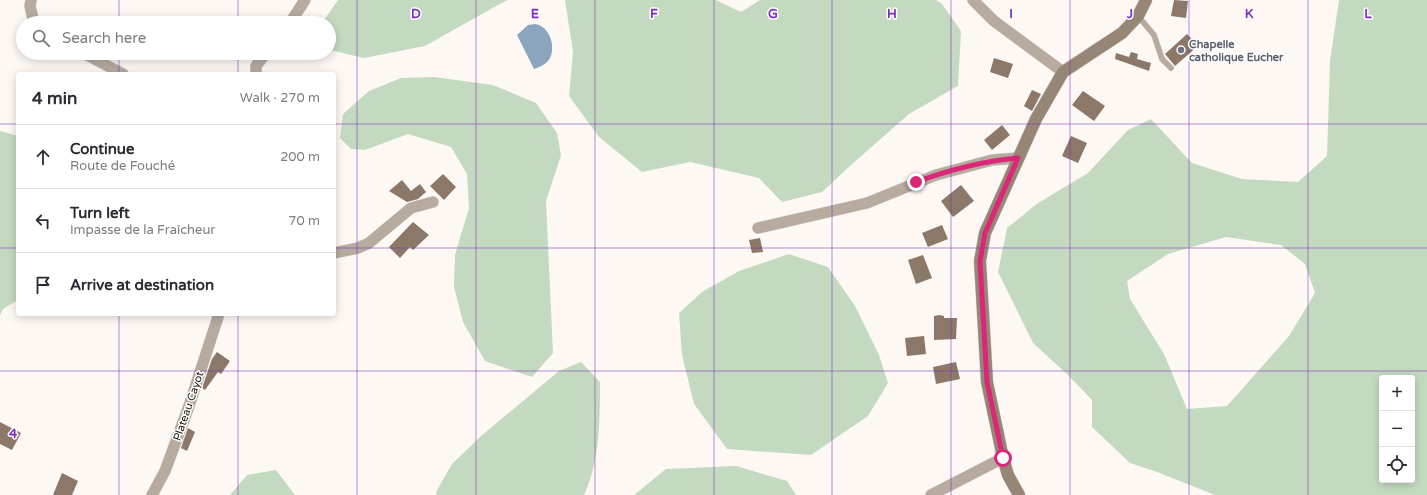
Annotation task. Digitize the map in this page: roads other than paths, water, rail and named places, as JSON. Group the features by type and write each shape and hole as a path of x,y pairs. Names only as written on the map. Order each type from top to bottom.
{"main road":[{"path":"1019,495 1008,475 1003,458 987,382 980,261 985,233 1036,119 1063,72 1122,33 1138,16 1147,0"}],"street":[{"path":"295,16 305,0"},
{"path":"973,0 994,21 1063,72"},
{"path":"30,2 33,16"},
{"path":"96,60 119,72"},
{"path":"256,72 256,66 261,60"},
{"path":"758,228 867,202 936,174 992,160 1018,158"},
{"path":"336,253 358,248 368,243 410,208 433,202"},
{"name":"Plateau Cayot","path":"152,495 165,471 187,413 218,316"},
{"path":"931,495 1003,458"}],"lane":[{"path":"1138,16 1154,35 1162,59 1171,68"}],"water":[{"path":"535,24 544,28 550,37 552,42 552,53 547,62 534,69 517,35 528,25"}],"place":[{"name":"Chapelle catholique Eucher","path":"1181,50"}]}
